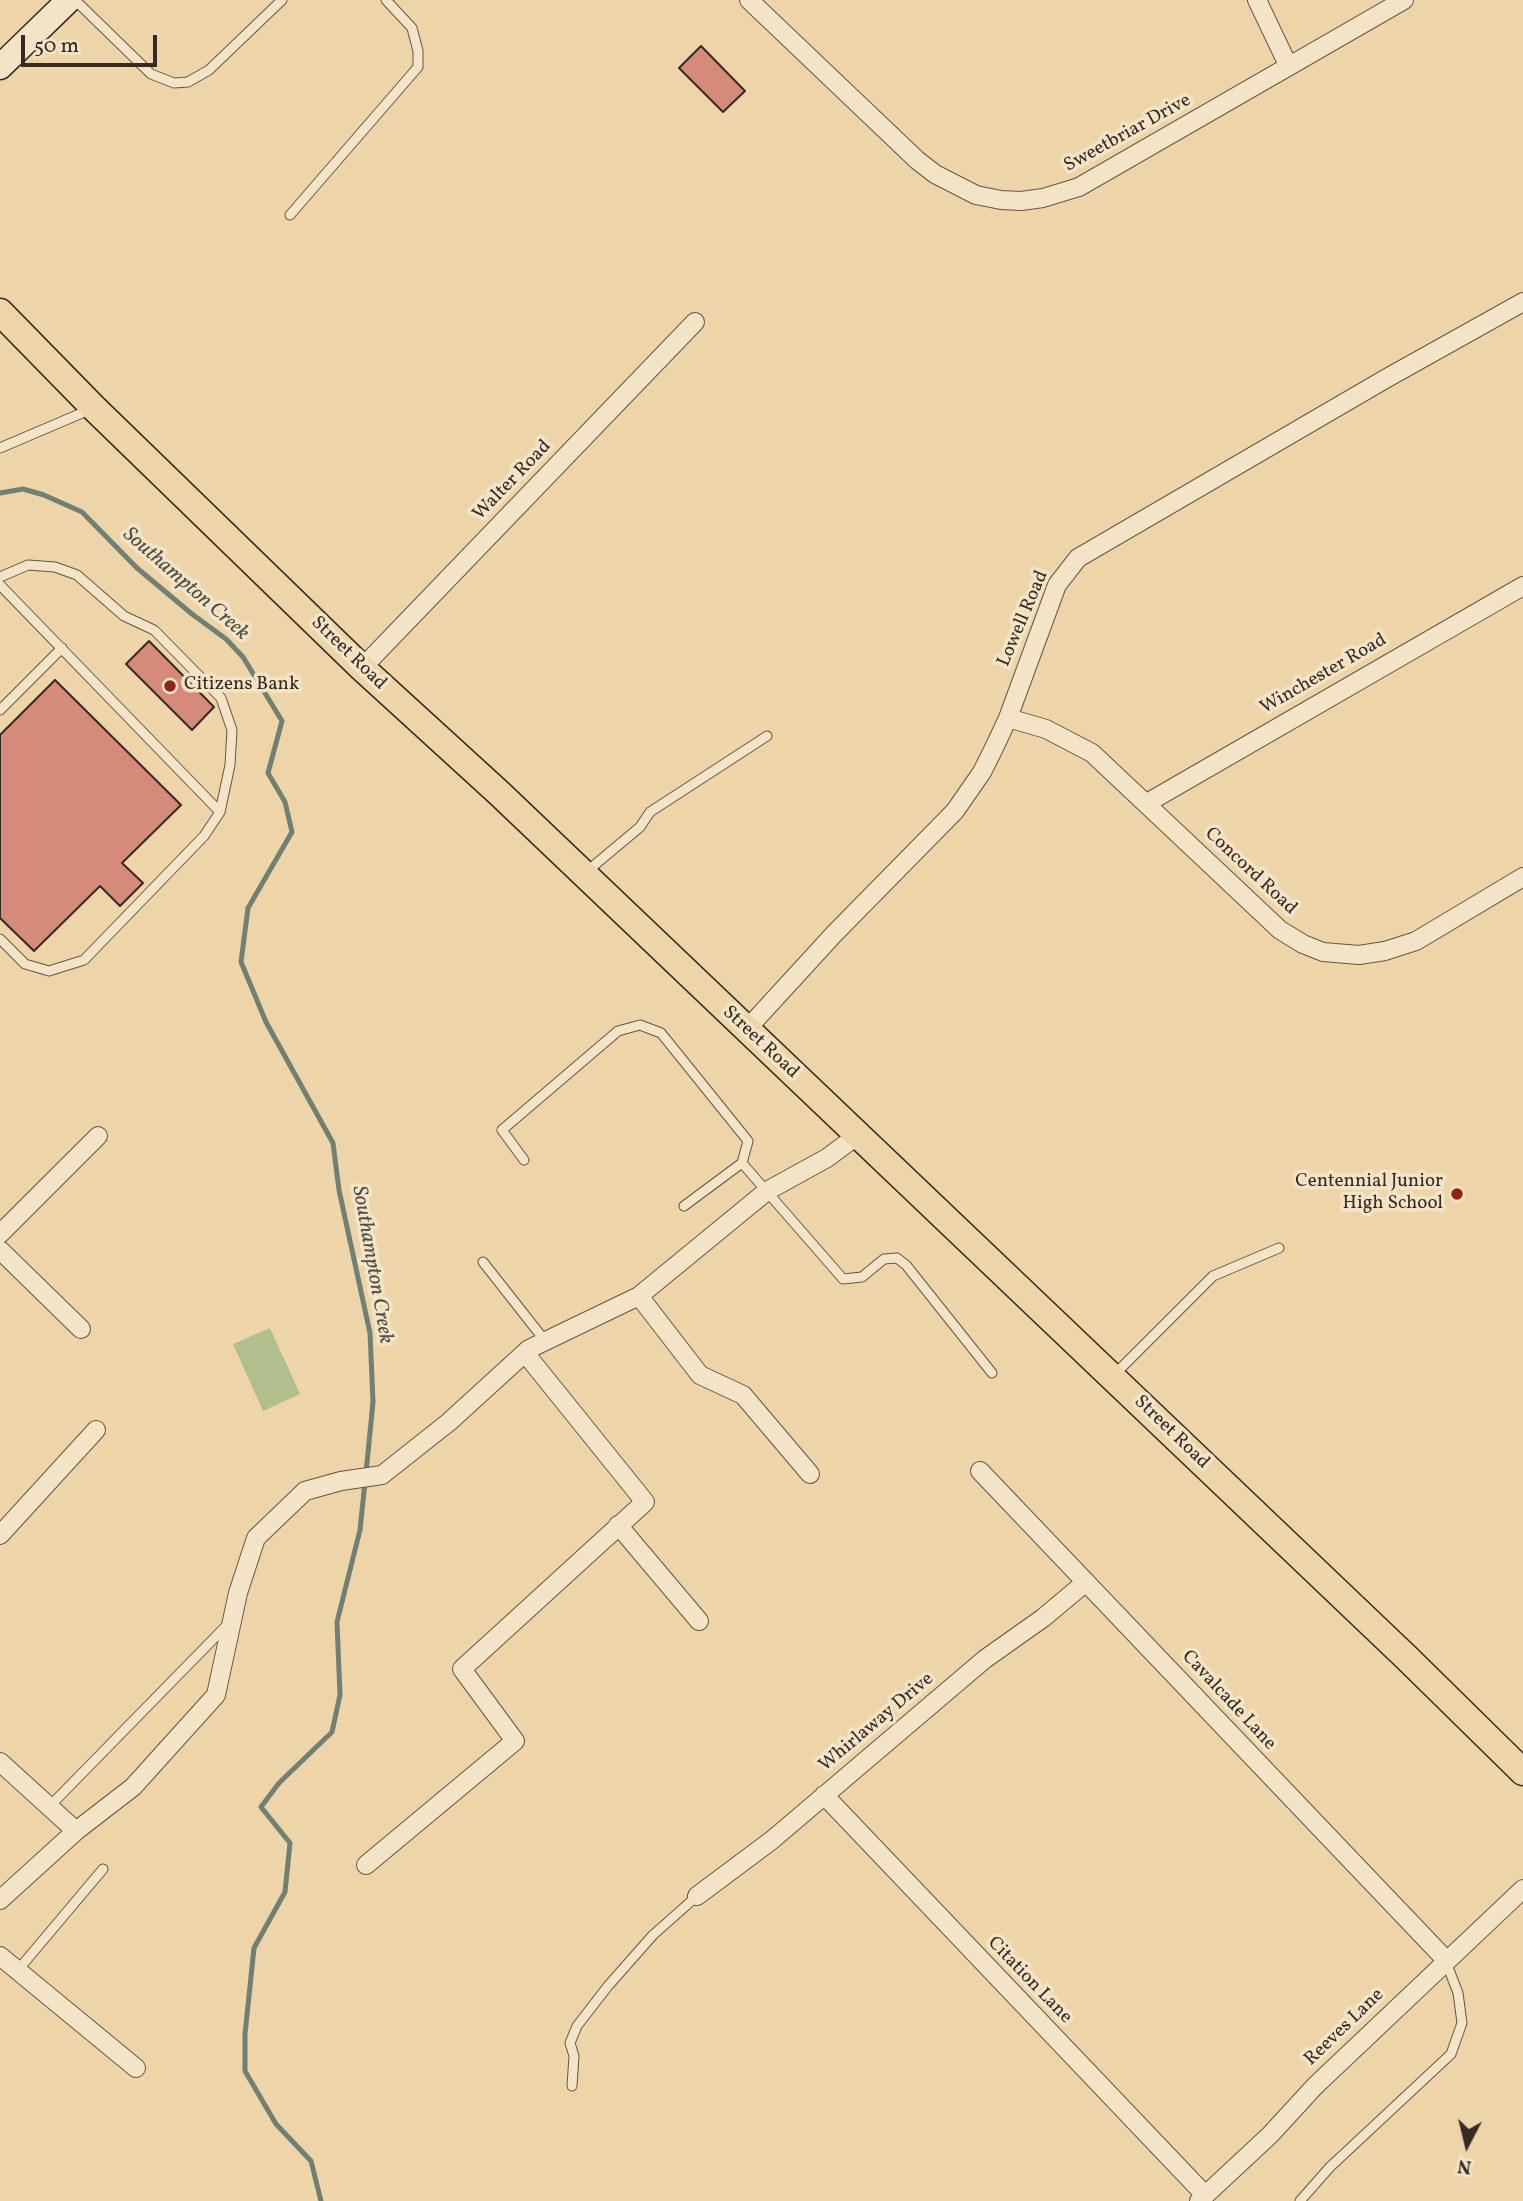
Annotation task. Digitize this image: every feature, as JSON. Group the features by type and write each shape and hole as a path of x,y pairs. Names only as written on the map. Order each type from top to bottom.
{"main road":[{"name":"Street Road","path":"0,312 94,408 362,668 499,793 1523,1772"}],"street":[{"path":"0,67 69,0"},
{"name":"Sweetbriar Drive","path":"749,0 917,160 935,174 961,188 1001,200 1043,198 1079,187 1404,0"},
{"path":"1257,0 1288,65"},
{"name":"Lowell Road","path":"746,1030 835,933 955,811 982,772 1008,718 1057,585 1078,558 1523,302"},
{"name":"Walter Road","path":"362,668 695,323"},
{"name":"Winchester Road","path":"1147,803 1523,586"},
{"name":"Concord Road","path":"1008,718 1046,729 1092,753 1280,930 1303,944 1323,951 1359,955 1385,951 1416,941 1523,877"},
{"path":"0,1900 76,1831 133,1787 216,1695 238,1593 256,1538 304,1491 341,1481 382,1475 449,1422 525,1353 639,1296 768,1191 827,1158 858,1135"},
{"path":"0,1234 98,1136"},
{"path":"0,1250 80,1329"},
{"path":"639,1296 700,1375 743,1395 810,1474"},
{"path":"366,1865 514,1741 462,1670 645,1502 525,1353"},
{"path":"0,1535 96,1430"},
{"name":"Cavalcade Lane","path":"980,1471 1446,1961"},
{"path":"618,1525 699,1621"},
{"name":"Whirlaway Drive","path":"697,1896 772,1840 985,1660 1043,1618 1086,1582"},
{"path":"0,1762 76,1831"},
{"name":"Citation Lane","path":"824,1795 1202,2198"},
{"name":"Reeves Lane","path":"1202,2198 1270,2135 1315,2086 1523,1889"},
{"path":"0,1955 136,2068"}],"lane":[{"path":"75,0 151,74 174,83 188,82 209,70 282,0"},
{"path":"290,215 418,67 418,51 412,28 386,0"},
{"path":"0,448 94,408"},
{"path":"0,577 28,565 55,567 77,575 124,616 154,630 221,698 232,730 230,765 220,812 204,836 84,960 49,971 25,964 0,939"},
{"path":"0,585 220,812"},
{"path":"0,709 62,648"},
{"path":"583,874 640,827 650,812 766,736"},
{"path":"524,1160 502,1130 618,1031 640,1025 661,1033 748,1142 742,1163 684,1206"},
{"path":"742,1163 843,1279 862,1277 884,1259 897,1258 992,1373"},
{"path":"1112,1377 1213,1276 1279,1248"},
{"path":"483,1262 546,1342"},
{"path":"49,1807 232,1620"},
{"path":"18,1970 103,1869"},
{"path":"572,2086 574,2056 570,2043 577,2026 653,1935 697,1896"},
{"path":"1300,2201 1330,2167 1451,2054 1462,2023 1458,1993 1446,1961"}],"green space":[{"path":"270,1328 300,1394 263,1411 233,1344"}],"building":[{"path":"701,46 745,91 723,112 679,68"},
{"name":"Citizens Bank","path":"149,641 214,707 192,730 126,664"},
{"path":"55,680 181,805 122,863 143,883 120,906 100,886 34,951 0,918 0,735"}],"waterway":[{"name":"Southampton Creek","path":"0,493 23,489 82,512 137,568 226,639 243,657 282,721 268,773 285,802 292,832 248,908 241,962 266,1022 333,1143 339,1190 370,1333 373,1402 366,1473"},
{"name":"Southampton Creek","path":"321,2201 311,2161 276,2124 245,2071 245,2034 254,1948 285,1892 290,1843 261,1807 279,1783 332,1732 340,1695 337,1622 360,1530 365,1482"}],"place":[{"name":"Citizens Bank","path":"170,686"},
{"name":"Centennial Junior High School","path":"1457,1194"}]}
